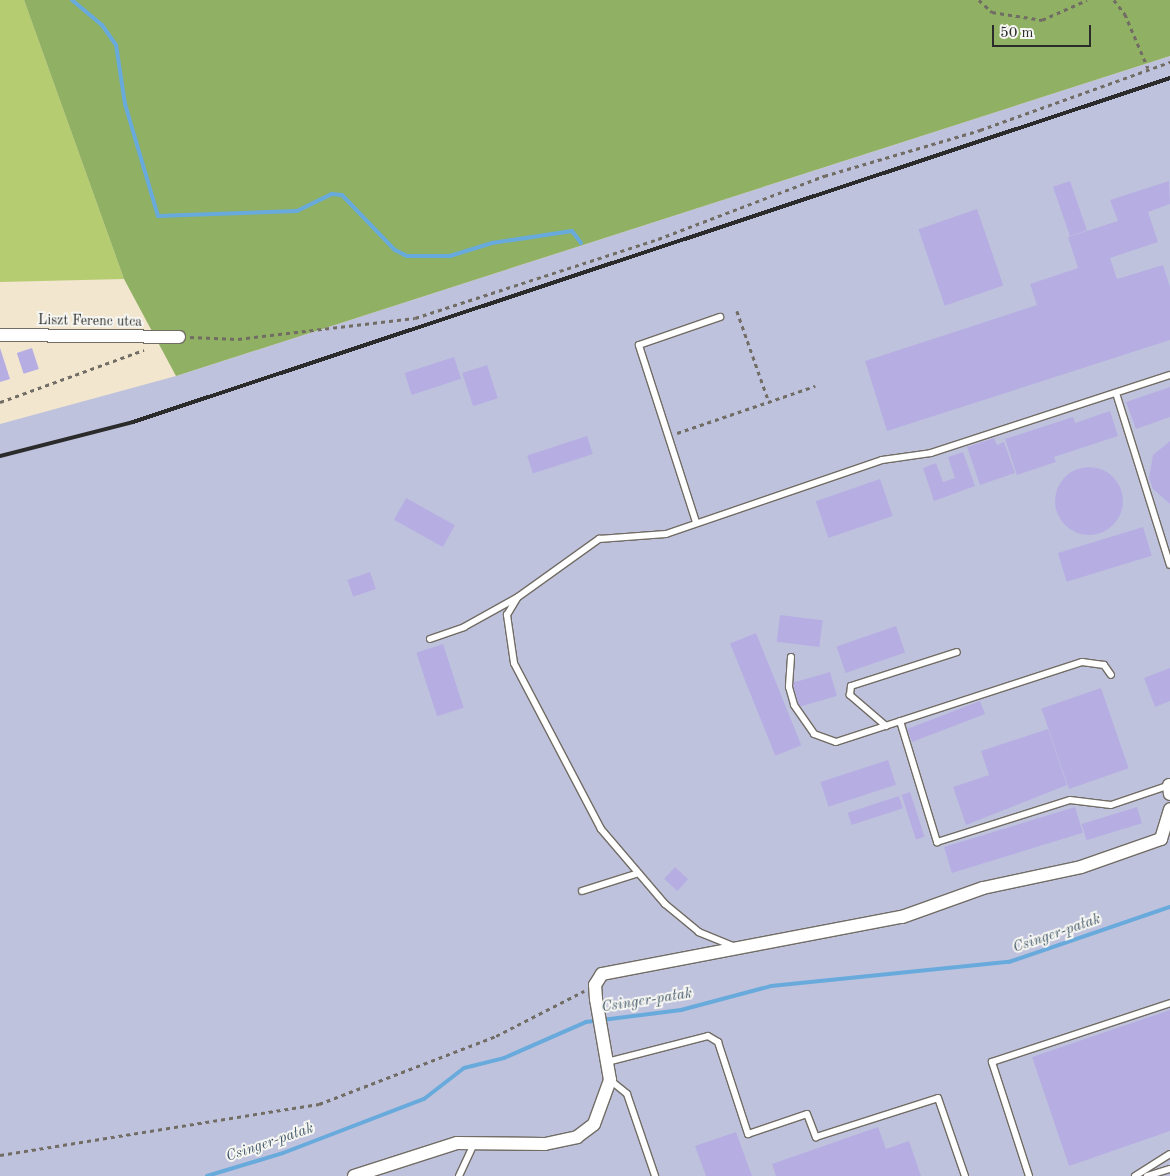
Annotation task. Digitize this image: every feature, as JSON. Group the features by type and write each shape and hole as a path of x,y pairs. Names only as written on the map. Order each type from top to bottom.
{"street":[{"name":"Liszt Ferenc utca","path":"0,335 179,337"},
{"path":"1170,785 1170,794"},
{"path":"354,1176 441,1147 476,1141 545,1144 577,1137 594,1124 610,1080 595,985 602,974 618,968 902,917 983,888 1148,847 1161,839 1170,809"}],"lane":[{"path":"696,522 639,344 720,317"},
{"path":"430,639 464,626 518,597 599,539 666,534 696,522 882,460 931,453 1170,375"},
{"path":"1116,393 1170,564"},
{"path":"518,597 507,615 514,664 601,829 636,874 699,932 736,948"},
{"path":"886,726 850,695 851,686 957,652"},
{"path":"791,657 789,687 794,705 814,734 836,742 1082,662 1104,665 1111,675"},
{"path":"900,722 937,842 1070,800 1111,805 1170,785"},
{"path":"582,891 636,874"},
{"path":"1029,1176 992,1062 1170,1002"},
{"path":"607,1062 708,1036 718,1042 748,1134 807,1114 816,1137 938,1098 965,1176"},
{"path":"610,1080 627,1094 655,1176"},
{"path":"459,1176 476,1141"},
{"path":"1135,1176 1170,1154"},
{"path":"1147,1176 1170,1170"}],"path":[{"path":"979,0 992,12 1042,20 1087,0"},
{"path":"1114,0 1125,14 1148,68"},
{"path":"179,337 238,339 415,318 658,239 824,176 980,130 1148,68 1170,62"},
{"path":"737,311 768,402"},
{"path":"0,402 151,348"},
{"path":"669,436 815,386"},
{"path":"0,1155 319,1104 496,1036 595,985"}],"shaded area":[{"path":"1170,56 1170,1176 0,1176 0,424 176,376"}],"green space":[{"path":"0,0 24,0 124,279 0,282"},
{"path":"24,0 1170,0 1170,56 176,376 124,279"}],"building":[{"path":"1070,181 1087,230 1070,236 1053,187"},
{"path":"1169,181 1170,204 1148,212 1158,242 1110,258 1117,279 1163,265 1170,287 1170,340 887,431 865,361 1037,305 1030,284 1078,268 1068,237 1118,221 1110,200"},
{"path":"977,209 1003,286 945,306 918,229"},
{"path":"0,348 10,379 0,382"},
{"path":"32,348 39,369 24,374 17,353"},
{"path":"454,357 461,379 412,395 405,373"},
{"path":"487,365 498,398 473,406 462,373"},
{"path":"1170,387 1170,417 1136,429 1126,402"},
{"path":"1110,411 1118,436 1054,457 1056,462 1017,475 1005,439 1073,417 1075,423"},
{"path":"587,436 593,454 533,474 527,455"},
{"path":"994,438 997,445 1004,442 1015,473 980,485 967,447"},
{"path":"1170,441 1170,504 1153,489 1149,478 1153,455"},
{"path":"963,452 975,486 934,501 923,468 936,463 943,482 955,478 948,457"},
{"path":"1082,467 1096,467 1108,472 1118,482 1123,494 1123,508 1118,520 1108,530 1096,535 1082,535 1070,530 1060,520 1055,508 1055,494 1060,482 1070,472"},
{"path":"880,479 893,516 828,538 816,501"},
{"path":"406,498 455,525 443,547 394,520"},
{"path":"1143,527 1152,556 1067,582 1058,553"},
{"path":"370,572 376,589 353,597 347,580"},
{"path":"780,615 823,620 819,647 777,642"},
{"path":"896,626 905,652 846,673 836,647"},
{"path":"756,633 801,745 775,756 730,643"},
{"path":"443,644 464,708 437,716 416,653"},
{"path":"1170,668 1170,701 1155,707 1144,678"},
{"path":"830,672 837,696 799,707 793,683"},
{"path":"1101,688 1129,768 1069,789 1041,709"},
{"path":"980,701 985,714 912,742 907,729"},
{"path":"1048,729 1067,785 966,825 953,787 989,775 981,751"},
{"path":"888,760 896,785 829,807 820,782"},
{"path":"910,792 925,837 916,839 901,795"},
{"path":"899,796 903,808 852,825 848,813"},
{"path":"1075,807 1083,833 952,873 944,847"},
{"path":"1137,807 1142,823 1087,840 1082,824"},
{"path":"675,867 688,879 677,891 664,879"},
{"path":"1170,1010 1170,1131 1069,1166 1032,1057"},
{"path":"878,1127 886,1149 909,1141 921,1176 776,1176 772,1164"},
{"path":"736,1132 752,1176 706,1176 695,1146"}],"waterway":[{"path":"72,0 102,25 116,45 125,104 158,216 297,211 332,194 342,195 395,250 407,256 450,256 492,243 572,231 581,243"},
{"name":"Csinger-patak","path":"207,1176 283,1153 424,1099 464,1068 504,1058 586,1022 681,1010 771,986 1009,962 1170,907"}],"railway":[{"path":"0,456 133,422 1170,78"}]}
